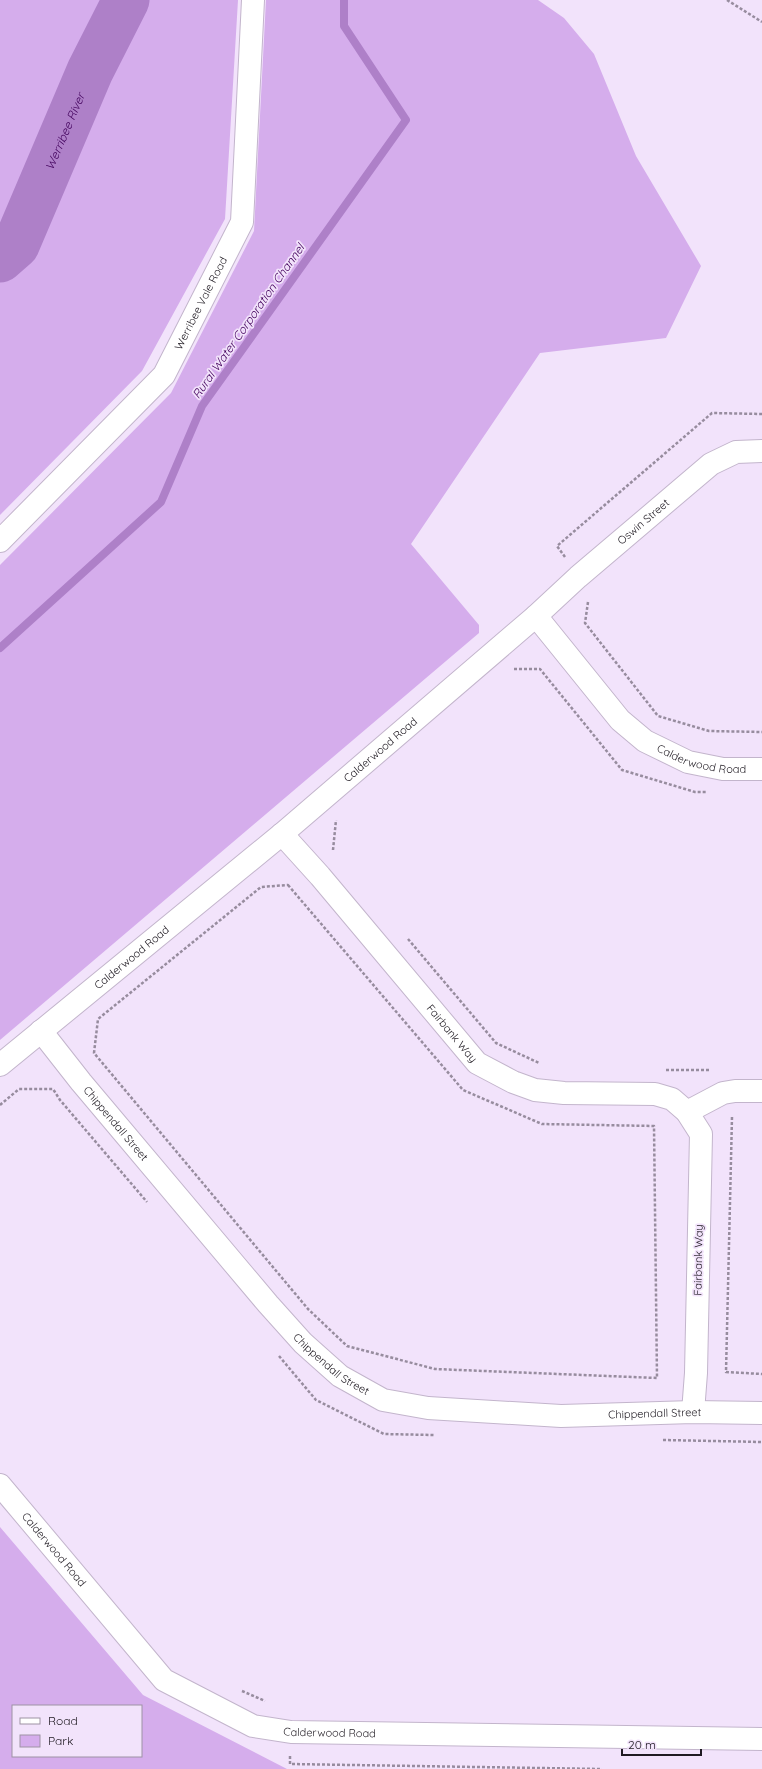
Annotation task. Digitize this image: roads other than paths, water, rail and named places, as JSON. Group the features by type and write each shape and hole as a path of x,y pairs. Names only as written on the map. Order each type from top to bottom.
{"street":[{"name":"Werribee Vale Road","path":"0,541 164,375 242,222 253,0"},
{"name":"Oswin Street","path":"536,616 578,577 711,464 736,452 762,451"},
{"name":"Calderwood Road","path":"0,1065 282,834 536,616 620,720 645,741 688,762 722,769 762,769"},
{"name":"Fairbank Way","path":"282,834 370,935 477,1062 513,1082 535,1090 564,1093 655,1094 672,1099 687,1112 701,1134 696,1373 693,1412"},
{"name":"Chippendall Street","path":"41,1031 81,1082 268,1304 303,1343 340,1376 383,1400 428,1408 561,1416 693,1412 762,1413"},
{"path":"687,1112 723,1092 735,1090 762,1092"},
{"name":"Calderwood Road","path":"0,1485 164,1680 253,1726 291,1732 762,1739"}],"waterway":[{"name":"Werribee River","path":"0,259 16,245 90,71 126,0"},
{"name":"Rural Water Corporation Channel","path":"0,648 161,502 202,406 406,120 344,26 344,0"}]}
